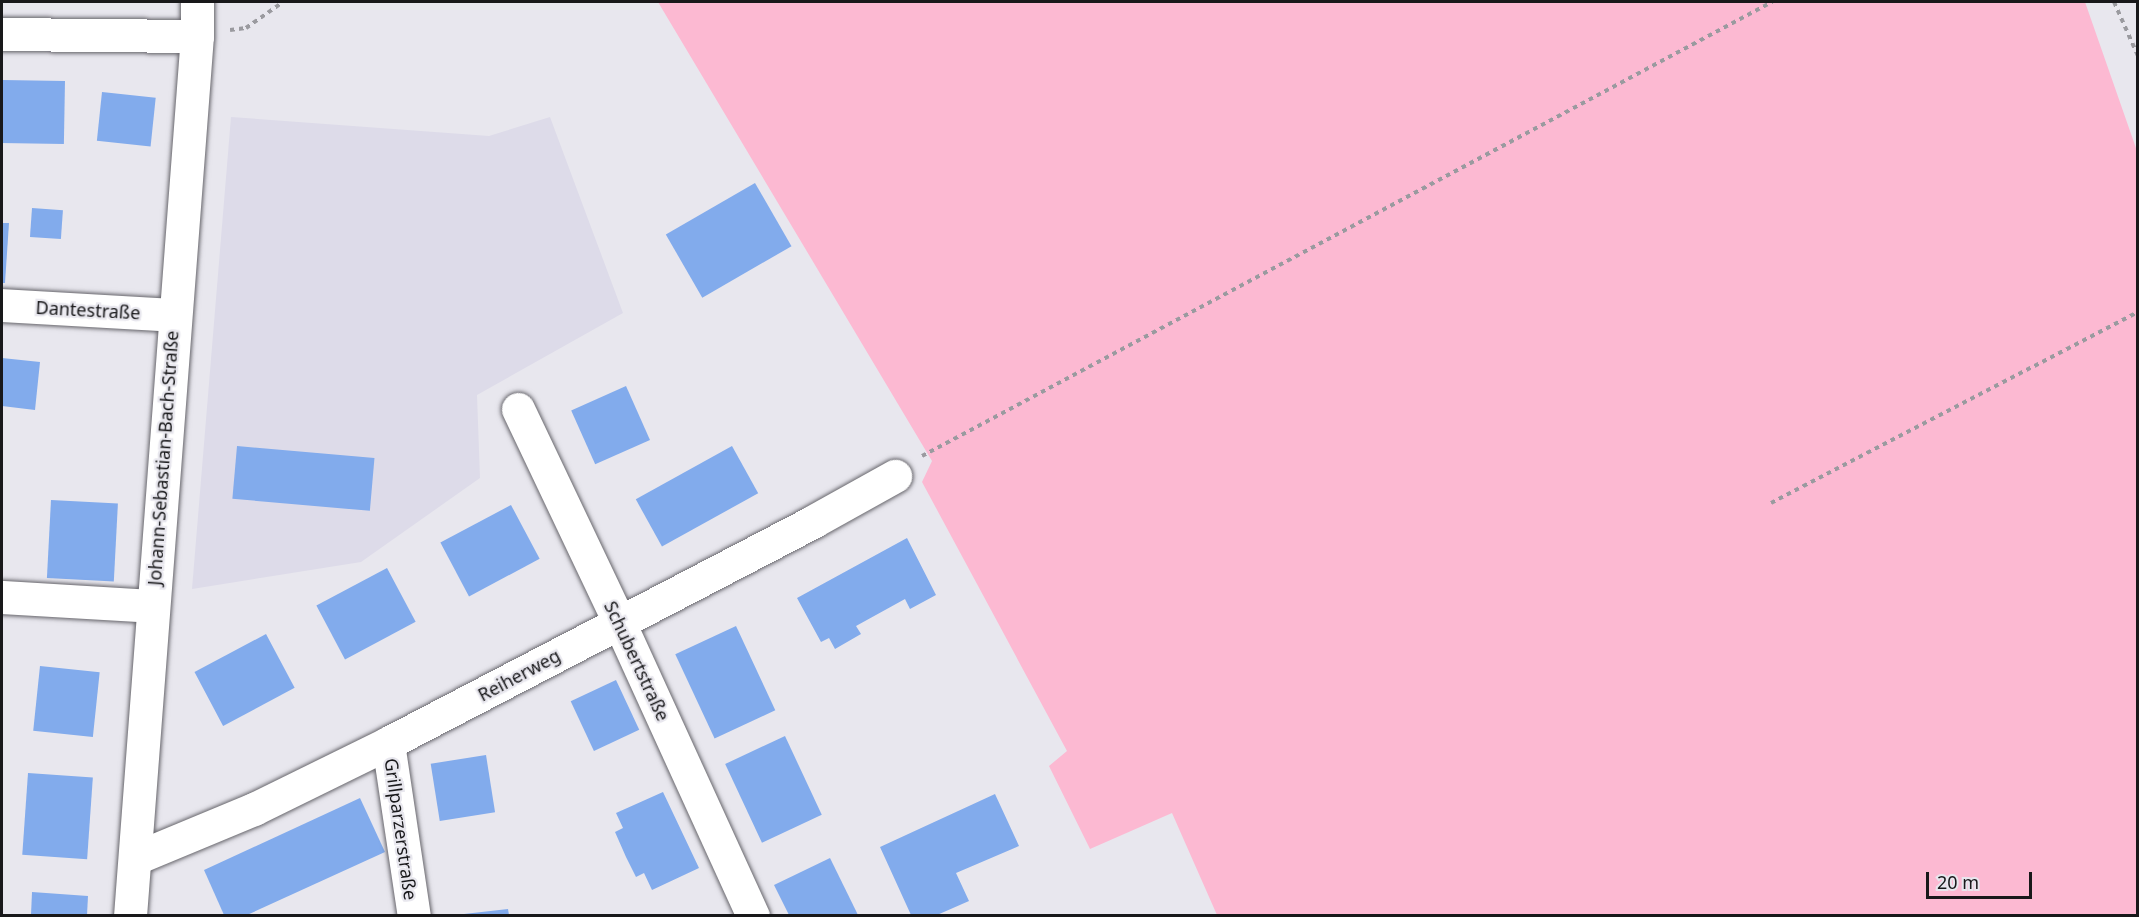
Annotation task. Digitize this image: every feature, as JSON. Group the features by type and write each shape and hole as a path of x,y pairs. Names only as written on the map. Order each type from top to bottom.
{"street":[{"name":"Johann-Sebastian-Bach-Straße","path":"130,915 197,36 196,2"},
{"path":"2,34 197,36"},
{"name":"Dantestraße","path":"2,305 174,315"},
{"name":"Schubertstraße","path":"518,409 619,622 753,915"},
{"name":"Reiherweg","path":"136,858 254,809 388,743 814,521 895,476"},
{"path":"2,597 152,606"},
{"name":"Grillparzerstraße","path":"388,743 414,915"}],"path":[{"path":"197,36 246,28 283,2"},
{"path":"895,476 930,449 1772,2"},
{"path":"2114,2 2138,56"},
{"path":"1771,503 2138,312"}],"shaded area":[{"path":"658,2 2085,2 2137,151 2137,915 1217,915 1172,813 1090,849 1049,766 1067,751 922,482 932,461"},
{"path":"231,117 489,136 550,117 623,313 477,395 480,478 361,562 192,589"}],"building":[{"path":"2,80 65,81 64,144 2,143"},
{"path":"102,92 156,98 151,146 97,141"},
{"path":"755,183 792,246 702,298 666,234"},
{"path":"32,208 63,210 61,239 30,237"},
{"path":"2,223 9,223 5,283 2,283"},
{"path":"2,358 40,362 35,410 2,406"},
{"path":"626,386 650,440 595,464 571,410"},
{"path":"237,446 374,458 370,511 232,499"},
{"path":"732,446 758,493 662,547 636,499"},
{"path":"51,500 118,504 114,581 47,578"},
{"path":"511,505 540,559 469,596 440,543"},
{"path":"907,538 936,595 910,609 905,599 856,626 861,634 835,649 829,638 821,642 797,598"},
{"path":"387,568 416,622 345,659 316,606"},
{"path":"736,626 775,710 715,739 675,654"},
{"path":"266,634 295,688 223,726 194,672"},
{"path":"40,666 100,672 93,737 33,731"},
{"path":"616,680 639,730 594,751 571,701"},
{"path":"785,736 822,815 762,843 725,764"},
{"path":"486,755 495,812 440,821 431,764"},
{"path":"28,773 93,778 87,859 22,855"},
{"path":"663,792 699,868 652,890 644,873 636,877 626,857 615,832 623,828 616,813"},
{"path":"995,794 1019,846 956,873 969,901 937,915 911,915 880,847"},
{"path":"360,798 385,852 247,915 224,915 204,870"},
{"path":"830,858 858,915 789,915 774,885"},
{"path":"32,892 88,896 87,915 31,915"},
{"path":"508,909 509,915 464,915 464,914"}]}
